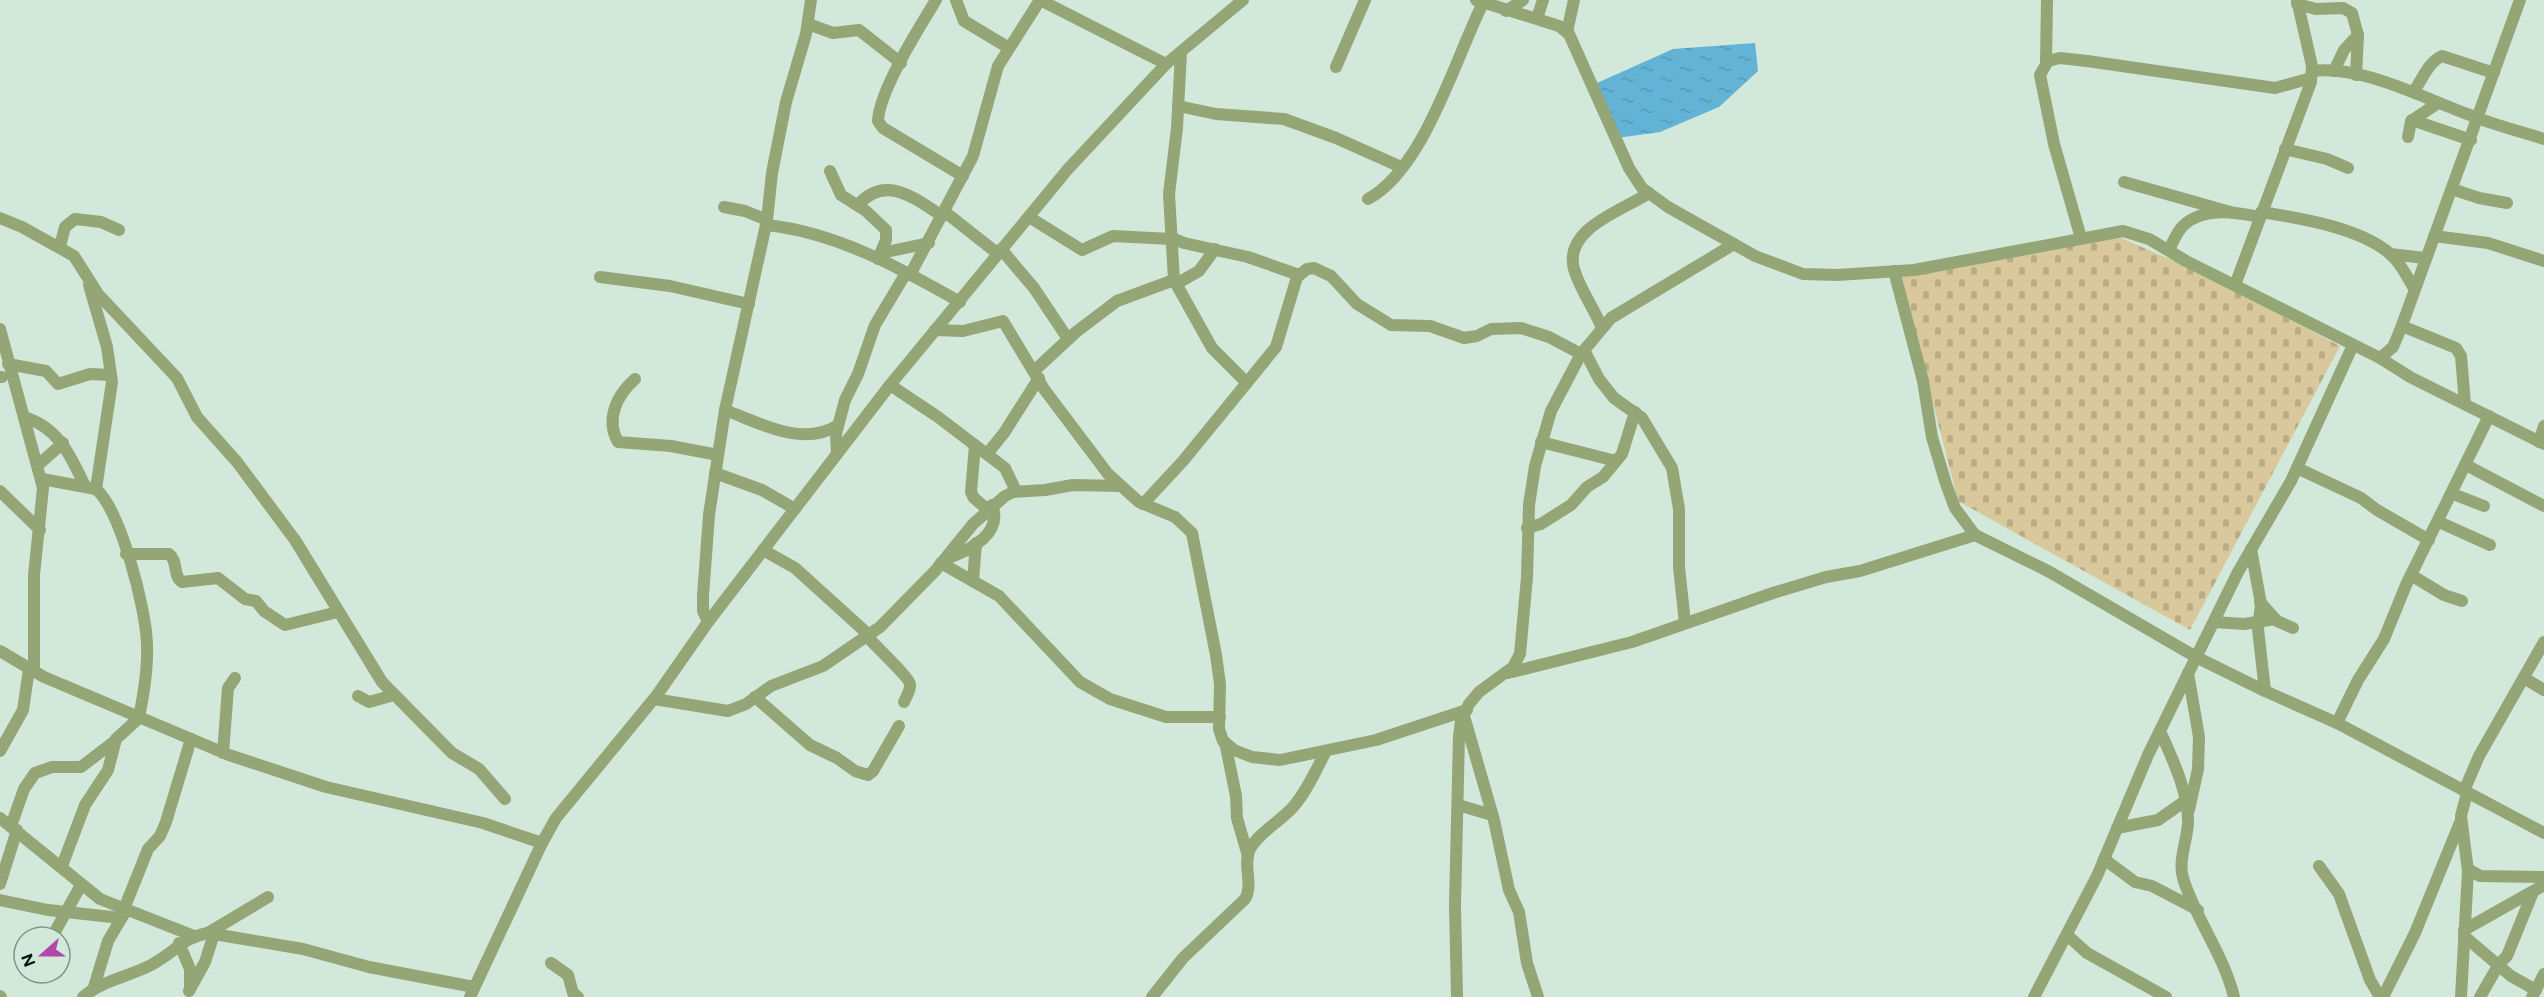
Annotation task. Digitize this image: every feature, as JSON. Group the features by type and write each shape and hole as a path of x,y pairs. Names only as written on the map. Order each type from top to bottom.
{"street":[{"path":"708,622 703,611 703,596 715,473 724,410 767,223 772,173 786,102 808,24 811,0"},
{"path":"936,0 901,63 881,104 878,118 879,123 963,176"},
{"path":"956,0 964,21 1009,48"},
{"path":"86,994 153,965 179,943 194,936 211,934 303,949 472,992 556,818 654,699 708,622 890,385 1068,169 1166,64 1243,0"},
{"path":"1336,67 1365,0"},
{"path":"1506,11 1523,0"},
{"path":"1537,18 1543,0"},
{"path":"1567,32 1574,0"},
{"path":"2047,0 2046,64 2040,75 2045,104 2081,238"},
{"path":"2380,358 2393,347 2402,326 2520,0"},
{"path":"837,454 837,426 844,400 858,374 875,325 929,243 973,156 998,66 1009,48 1047,1 1166,64"},
{"path":"1368,200 1383,189 1423,135 1442,99 1480,1 1506,11 1537,18 1559,26 1567,32 1629,168 1642,188 1668,207 1755,256 1803,274 1837,275 1952,264 2123,231 2149,239 2380,358 2410,377 2541,443 2544,426"},
{"path":"2297,2 2316,9 2348,9 2352,13 2358,35 2356,75"},
{"path":"2235,285 2312,75 2297,2"},
{"path":"808,24 833,33 859,30 901,63"},
{"path":"2334,70 2344,50 2358,35"},
{"path":"1181,52 1170,194 1175,282 1212,348 1247,383"},
{"path":"2413,92 2426,77 2432,63 2442,57 2494,73"},
{"path":"2046,64 2060,58 2275,88 2334,70 2413,92 2478,119 2544,140"},
{"path":"2408,137 2412,120 2438,103"},
{"path":"1178,106 1216,114 1284,119 1316,129 1401,167"},
{"path":"2412,120 2471,140"},
{"path":"2284,149 2327,159 2348,168"},
{"path":"830,171 841,195 858,205 903,249 911,271"},
{"path":"2124,182 2234,213"},
{"path":"2452,189 2479,198 2508,203"},
{"path":"858,205 873,191 887,190 905,194 944,214 999,251 1034,288 1068,339"},
{"path":"1602,328 1573,266 1577,244 1590,226 1649,193"},
{"path":"724,207 745,210 767,223 820,235 880,256 911,271 960,302"},
{"path":"2169,250 2183,225 2202,215 2260,214 2346,231 2371,241 2390,254 2414,288"},
{"path":"1029,217 1082,250 1113,236 1171,238 1248,257 1299,275 1314,268 1331,276 1357,304 1391,325 1430,326 1464,338 1478,336 1491,329 1521,328 1583,352 1614,398 1635,412 1664,452 1676,486 1679,508 1679,567 1685,623"},
{"path":"0,218 60,246 74,256 98,294 177,378 197,417 237,462 295,540 369,665 394,695 452,753 479,769 505,799"},
{"path":"60,246 65,226 75,219 101,222 119,230"},
{"path":"880,256 887,234"},
{"path":"2434,236 2488,243 2544,261"},
{"path":"880,256 929,243"},
{"path":"1456,997 1455,905 1459,736 1465,713 1479,692 1513,667 1520,654 1527,577 1529,505 1540,442 1551,411 1583,352 1602,328 1629,307 1734,244"},
{"path":"987,454 1004,433 1036,374 1068,339 1118,300 1175,282 1199,271 1215,249"},
{"path":"2390,254 2425,258"},
{"path":"1894,271 1923,381 1932,437 1946,484 1955,508 1975,535 2048,571 2196,657 2265,692 2337,723 2544,833"},
{"path":"1143,504 1183,461 1276,347 1299,275"},
{"path":"600,277 670,286 749,304"},
{"path":"88,278 107,347 111,375 107,421 91,487"},
{"path":"935,330 963,331 1003,321 1036,374 1098,461 1120,486 1143,504 1175,517 1192,533 1215,647 1220,684 1219,729 1225,742 1236,796 1237,818 1248,856 1249,889 1245,899 1183,958 1152,997"},
{"path":"2402,326 2456,348 2461,356 2465,404"},
{"path":"0,329 4,374 24,417 44,488 34,575 32,670 23,710 5,735 0,751"},
{"path":"2034,997 2104,859 2188,673 2251,549 2297,468 2353,345"},
{"path":"4,374 46,371 58,384 90,374 111,375"},
{"path":"635,379 617,399 613,419 614,435 618,442 671,446 718,455"},
{"path":"890,385 938,417 1005,468 1016,491"},
{"path":"724,410 786,434 824,434 837,426"},
{"path":"1527,528 1541,524 1571,505 1587,487 1603,477 1622,454 1635,412"},
{"path":"2337,723 2358,680 2384,639 2411,575 2453,494 2489,416"},
{"path":"0,884 24,789 35,773 52,767 81,767 116,741 126,727 139,717 148,663 143,613 110,506 91,487 63,443 40,422 24,417"},
{"path":"1540,442 1616,461"},
{"path":"38,465 63,443"},
{"path":"943,561 976,543 996,523 990,507 974,498 971,492 975,446"},
{"path":"2466,465 2544,506"},
{"path":"2297,468 2361,498 2377,510 2429,540"},
{"path":"715,473 762,490 795,509"},
{"path":"42,479 91,487"},
{"path":"654,699 728,711 737,709 771,686 823,666 880,627 943,561 990,507 1016,491 1045,490 1073,485 1120,486"},
{"path":"0,491 40,530"},
{"path":"2453,494 2484,506"},
{"path":"2439,522 2490,545"},
{"path":"1504,673 1632,642 1773,593 1826,577 1860,571 1975,535"},
{"path":"973,581 976,543"},
{"path":"2251,549 2260,602 2258,623 2265,692"},
{"path":"763,550 795,568 868,636 888,661 908,679 910,689 904,702"},
{"path":"126,554 169,554 175,560 177,577 182,582 218,578 245,599 256,601 264,611 285,625 338,612"},
{"path":"943,561 1007,603 1080,682 1110,699 1166,717 1220,717"},
{"path":"2411,575 2444,595 2462,601"},
{"path":"2260,602 2275,619 2293,628"},
{"path":"2214,622 2258,623 2275,619"},
{"path":"2462,997 2468,869 2462,818 2465,792 2479,756 2544,642"},
{"path":"2,657 223,753 326,787 483,823 542,843"},
{"path":"2188,673 2199,737 2198,769 2187,817 2182,877 2234,997"},
{"path":"223,753 228,688 236,678"},
{"path":"2524,678 2544,690"},
{"path":"358,696 369,702 394,695"},
{"path":"755,697 810,745 861,774 868,775 873,771 899,726"},
{"path":"1225,742 1234,750 1252,757 1280,760 1376,740 1465,713"},
{"path":"1465,713 1509,890 1519,912 1527,963 1538,997"},
{"path":"2160,731 2170,753 2185,801 2187,817"},
{"path":"86,994 124,912 144,858 166,822 191,739"},
{"path":"62,866 85,805 108,770 116,741"},
{"path":"1248,856 1254,843 1298,801 1326,751"},
{"path":"2117,828 2158,820 2185,801"},
{"path":"1458,805 1492,815"},
{"path":"0,818 100,899 124,912 194,936"},
{"path":"2319,866 2339,894 2370,980 2381,997 2415,933 2462,818"},
{"path":"2104,859 2135,882 2152,886 2198,910"},
{"path":"2468,869 2480,876 2544,878"},
{"path":"58,925 81,885"},
{"path":"2464,933 2544,885"},
{"path":"2480,997 2514,941 2533,892"},
{"path":"189,994 205,962 211,934 268,897"},
{"path":"0,900 48,910 124,912"},
{"path":"2464,933 2498,966 2535,995 2544,974"},
{"path":"2067,935 2086,953 2166,997"},
{"path":"179,943 192,979 189,994"},
{"path":"551,963 568,975 573,993 578,997"}],"green space":[{"path":"2105,231 2190,268 2340,346 2190,630 1958,501 1899,270"}],"water":[{"path":"1755,43 1758,71 1719,107 1660,132 1617,138 1597,83 1673,49"}]}
